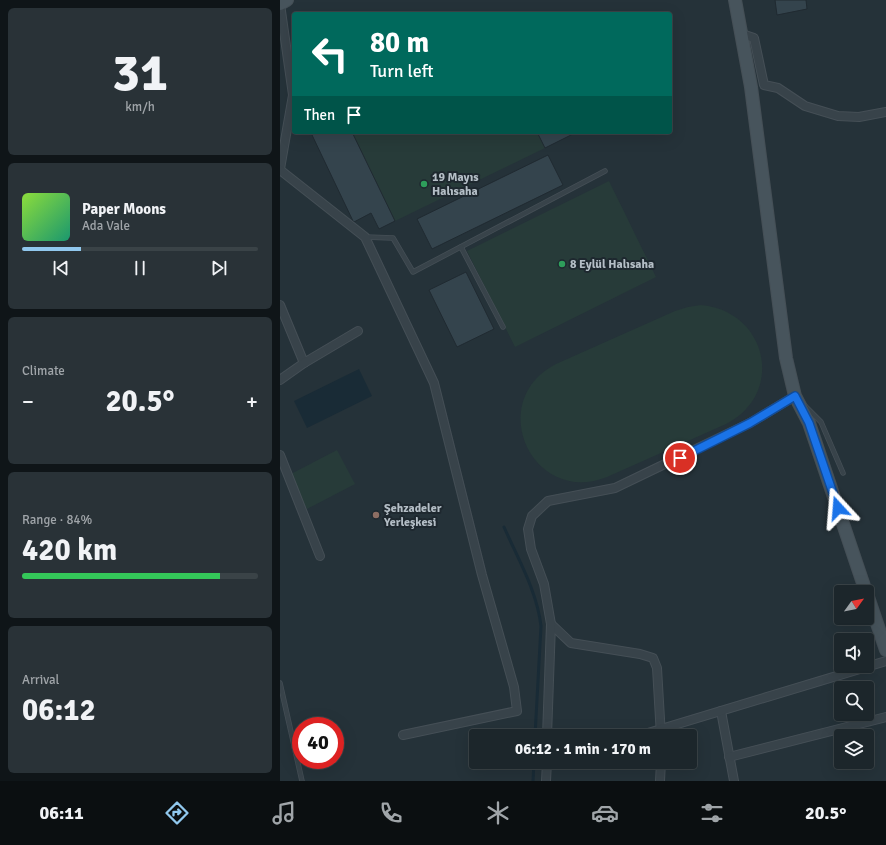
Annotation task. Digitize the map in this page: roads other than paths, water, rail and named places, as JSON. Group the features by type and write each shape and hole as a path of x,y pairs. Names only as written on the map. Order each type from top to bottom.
{"street":[{"path":"287,0 280,4 292,88"},
{"path":"735,0 751,87 786,358 795,396 809,423 864,585"},
{"path":"742,34 754,38 764,85 778,88 805,106 838,116 859,117 886,112"},
{"path":"292,101 280,169 365,237 434,383 482,575 514,687 517,711 403,735"},
{"path":"280,305 304,363"},
{"path":"280,380 304,363 358,331"},
{"path":"548,729 551,624 544,584 531,549 528,529 532,516 548,502 615,488 750,423 795,396"},
{"path":"280,455 320,556"},
{"path":"874,614 886,650"},
{"path":"551,624 571,643 640,654 653,658 657,668 662,729"},
{"path":"670,729 721,711 886,661"},
{"path":"721,711 734,781"},
{"path":"729,757 886,717"},
{"path":"546,781 548,769"},
{"path":"660,781 661,769"}],"lane":[{"path":"365,237 392,238 413,272 605,171"},
{"path":"461,247 503,327"},
{"path":"795,396 821,422 843,473"},
{"path":"280,683 302,781"}],"water":[{"path":"359,369 372,396 307,428 294,401"}],"waterway":[{"path":"504,527 521,563 536,600 539,613 541,626 535,729"},
{"path":"533,781 534,769"}],"place":[{"name":"19 Mayıs Halısaha","path":"424,184"},
{"name":"8 Eylül Halısaha","path":"562,264"},
{"name":"Şehzadeler Yerleşkesi","path":"376,515"}]}
